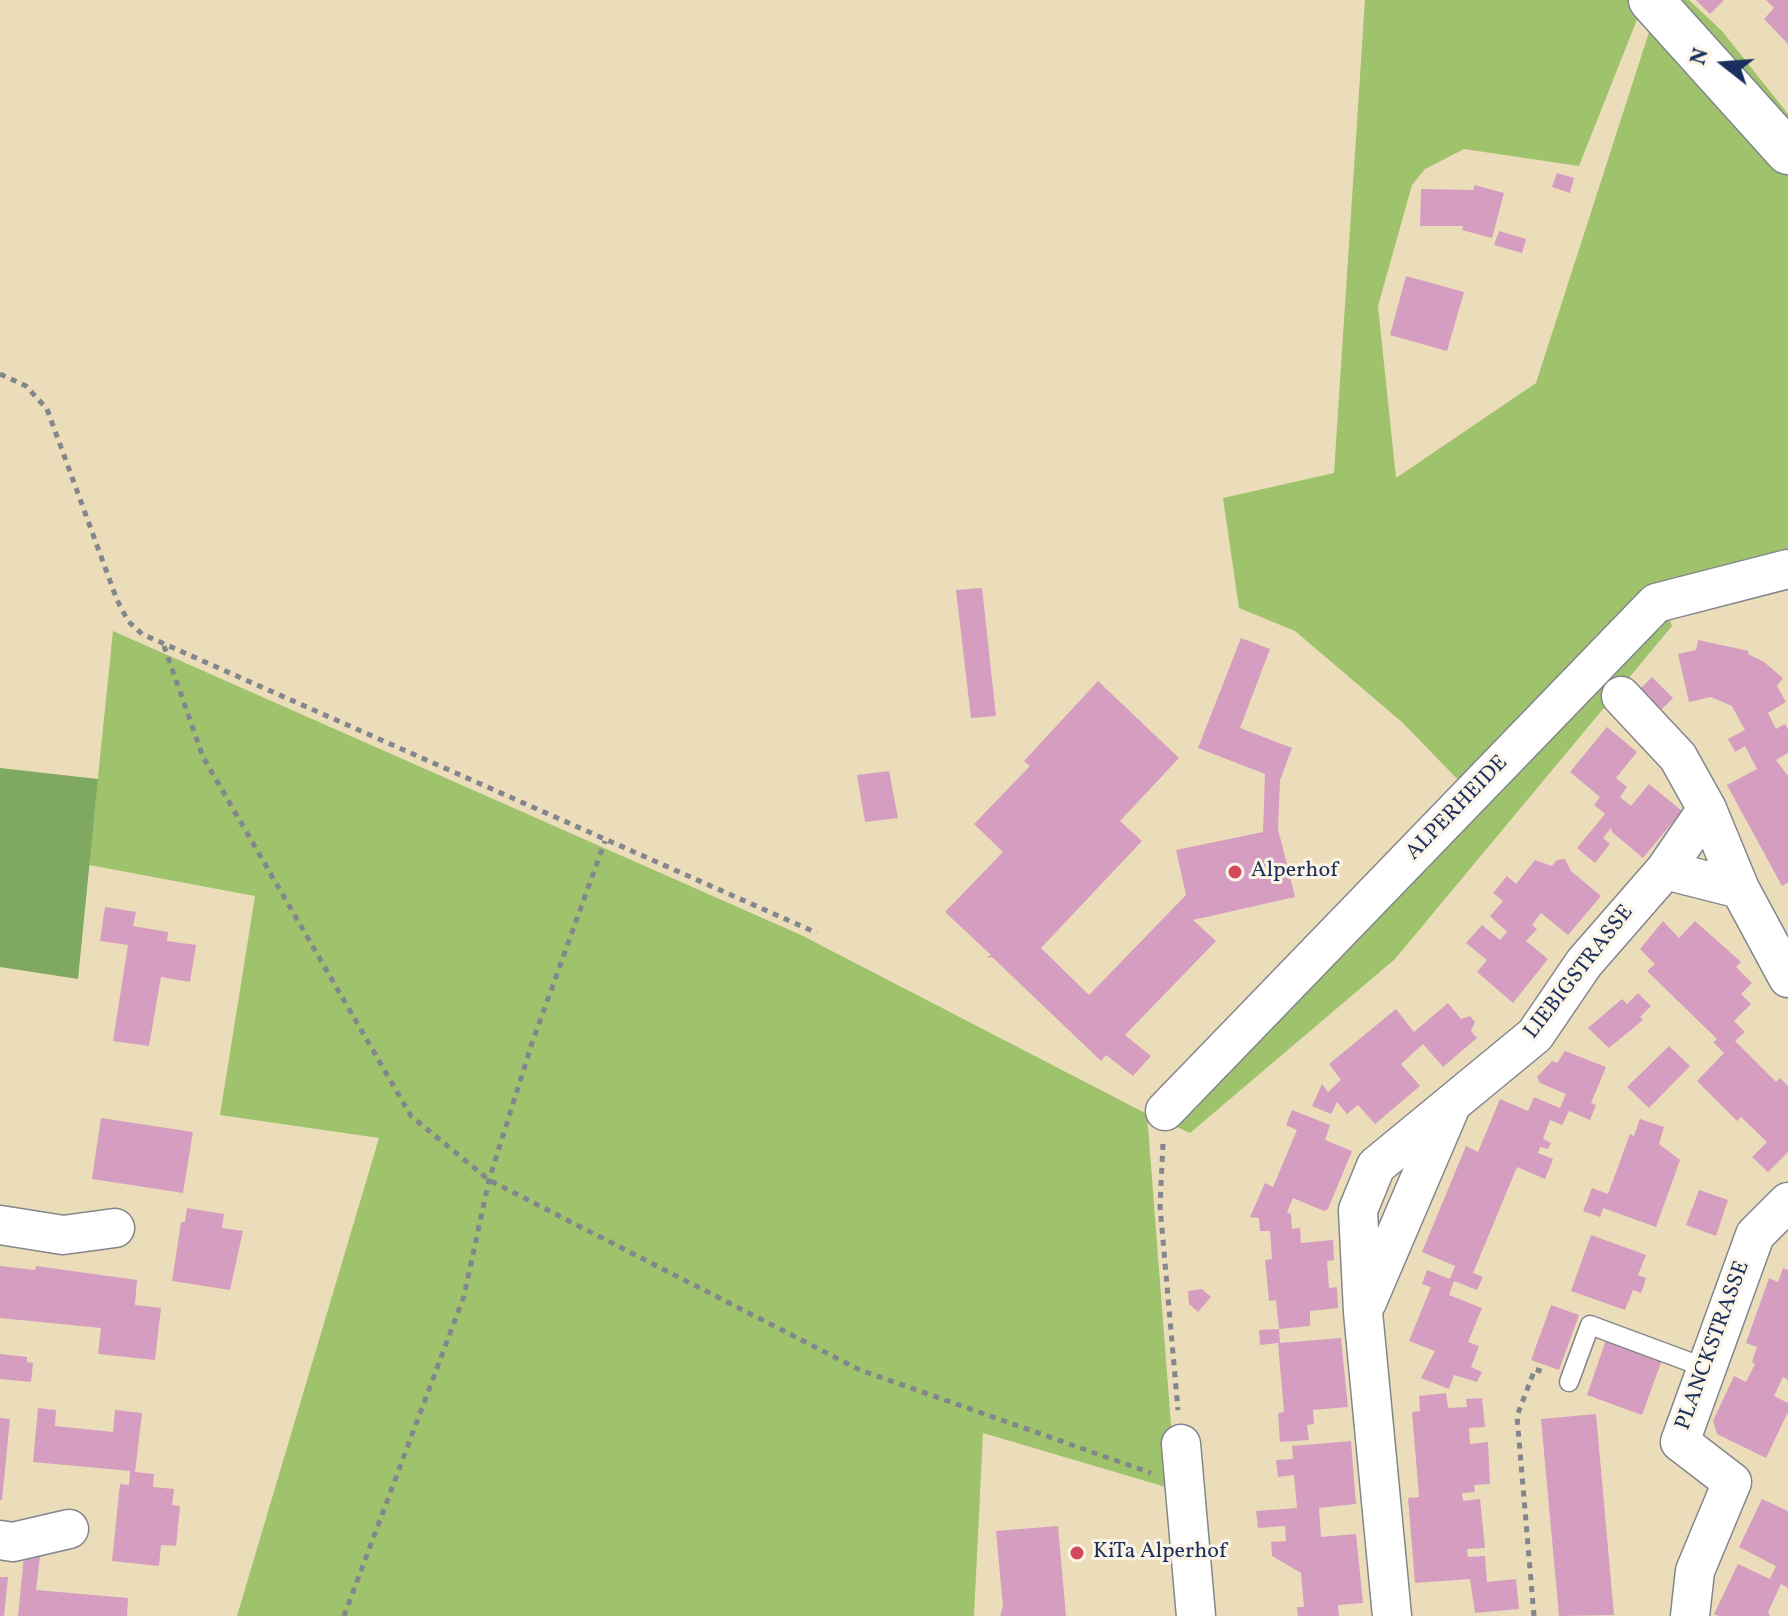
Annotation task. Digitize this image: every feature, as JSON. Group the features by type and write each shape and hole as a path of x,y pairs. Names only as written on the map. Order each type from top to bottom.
{"street":[{"path":"1651,0 1788,152"},
{"name":"ALPERHEIDE","path":"1165,1111 1656,603 1788,569"},
{"path":"1621,696 1678,757 1707,809 1740,889 1788,978"},
{"name":"LIEBIGSTRASSE","path":"1392,1616 1363,1312 1453,1102 1535,1035 1584,963 1665,870 1707,809"},
{"path":"1665,870 1740,889"},
{"name":"PLANCKSTRASSE","path":"1690,1616 1695,1571 1732,1482 1680,1442 1755,1235 1788,1202"},
{"path":"0,1225 63,1235 115,1228"},
{"path":"1181,1444 1196,1616"},
{"path":"0,1540 13,1542 69,1529"}],"lane":[{"path":"1569,1382 1590,1325 1706,1368"}],"path":[{"path":"0,374 26,386 47,409 122,612 136,630 164,646 817,933"},
{"path":"164,646 203,757 411,1116 489,1180 860,1370 1185,1486"},
{"path":"344,1616 464,1296 489,1180 532,1043 605,841"},
{"path":"1165,1111 1160,1206 1181,1444"},
{"path":"1534,1616 1517,1416 1535,1369 1569,1382"}],"green space":[{"path":"1365,0 1635,0 1638,17 1579,166 1464,149 1425,169 1412,185 1378,306 1396,478 1536,383 1650,29 1788,173 1788,552 1715,571 1463,785 1403,723 1295,631 1239,608 1223,498 1334,473"},
{"path":"1673,0 1689,0 1722,31 1788,114 1788,131"},
{"path":"1669,618 1672,626 1395,959 1190,1133 1177,1127 1182,1111 1637,641"},
{"path":"113,631 801,935 1147,1114 1176,1490 983,1433 974,1616 237,1616 379,1138 220,1115 255,896 89,865"},
{"path":"0,768 98,779 78,979 0,967"}],"building":[{"path":"1696,0 1724,0 1710,14"},
{"path":"1766,0 1788,0 1788,44 1764,19 1774,8"},
{"path":"1557,173 1574,178 1570,193 1552,187"},
{"path":"1475,185 1504,193 1492,238 1462,230 1463,226 1420,226 1421,189 1473,190"},
{"path":"1499,231 1526,239 1522,253 1494,245"},
{"path":"1406,276 1464,292 1447,351 1390,335"},
{"path":"982,588 996,716 971,718 956,590"},
{"path":"1241,638 1270,649 1240,728 1292,748 1280,780 1278,829 1295,897 1193,920 1216,941 1125,1035 1151,1056 1133,1076 1106,1055 1101,1061 992,957 986,958 991,955 945,912 1003,852 974,824 1030,766 1024,761 1098,681 1179,758 1120,821 1142,841 1041,948 1089,995 1186,895 1176,850 1263,832 1265,774 1198,748"},
{"path":"1698,640 1749,651 1748,654 1764,662 1783,678 1777,686 1786,702 1768,713 1776,729 1785,724 1788,729 1788,753 1776,760 1788,776 1788,882 1782,886 1727,785 1757,769 1745,746 1735,752 1728,739 1745,730 1732,706 1711,697 1689,702 1678,654 1696,650"},
{"path":"1652,677 1673,698 1653,718 1632,697"},
{"path":"1607,727 1637,752 1616,778 1627,787 1620,797 1631,806 1649,784 1682,811 1643,858 1611,828 1603,838 1610,844 1595,863 1577,848 1605,814 1594,805 1600,797 1570,772"},
{"path":"889,771 898,818 865,822 857,775"},
{"path":"1565,859 1571,871 1601,896 1568,935 1541,913 1532,925 1537,929 1526,941 1548,959 1513,1003 1477,972 1487,960 1466,943 1482,925 1500,940 1507,932 1490,916 1503,901 1493,893 1507,876 1516,884 1535,860 1552,866 1557,860"},
{"path":"105,907 136,912 133,926 168,932 167,941 196,945 190,982 161,977 149,1046 113,1041 128,945 100,941"},
{"path":"1663,921 1679,938 1695,921 1741,962 1736,967 1752,983 1741,994 1751,1004 1734,1021 1745,1032 1735,1041 1776,1082 1780,1078 1788,1086 1788,1152 1768,1172 1752,1157 1767,1142 1741,1117 1737,1121 1697,1081 1724,1053 1713,1042 1717,1039 1647,971 1655,964 1640,949"},
{"path":"1638,993 1651,1006 1640,1017 1643,1020 1609,1048 1588,1028 1622,999 1627,1004"},
{"path":"1448,1003 1461,1019 1470,1016 1475,1022 1471,1031 1477,1038 1443,1067 1423,1044 1401,1064 1420,1086 1375,1124 1358,1105 1347,1114 1337,1102 1331,1114 1312,1106 1322,1084 1328,1092 1341,1080 1329,1064 1396,1009 1414,1032"},
{"path":"1669,1046 1690,1066 1649,1108 1627,1087"},
{"path":"1565,1051 1606,1067 1591,1103 1596,1105 1590,1120 1569,1111 1562,1125 1550,1120 1543,1139 1551,1143 1548,1149 1540,1147 1538,1153 1553,1159 1545,1179 1517,1167 1473,1273 1483,1277 1477,1290 1454,1281 1449,1295 1482,1308 1468,1342 1479,1346 1471,1367 1482,1372 1477,1382 1454,1375 1449,1389 1421,1378 1435,1351 1409,1341 1431,1287 1422,1284 1427,1270 1450,1279 1455,1266 1422,1252 1466,1146 1478,1152 1500,1099 1528,1111 1534,1097 1560,1108 1566,1094 1540,1083 1537,1077 1552,1061 1557,1063"},
{"path":"1292,1110 1330,1125 1325,1140 1352,1151 1328,1209 1324,1211 1293,1198 1287,1212 1291,1214 1292,1229 1300,1228 1301,1243 1333,1240 1334,1260 1327,1261 1329,1288 1337,1287 1338,1308 1310,1311 1310,1326 1279,1329 1276,1300 1269,1301 1265,1260 1272,1259 1270,1231 1260,1231 1259,1218 1250,1217 1265,1183 1273,1187 1297,1130 1286,1125"},
{"path":"101,1118 193,1132 183,1193 92,1179"},
{"path":"1640,1119 1664,1127 1659,1144 1680,1160 1656,1227 1603,1208 1600,1217 1583,1211 1592,1188 1608,1194 1630,1134 1634,1136"},
{"path":"1699,1190 1728,1200 1716,1236 1686,1225"},
{"path":"187,1208 224,1214 222,1228 243,1231 230,1290 172,1281 181,1222 185,1222"},
{"path":"1591,1235 1646,1255 1638,1275 1646,1278 1641,1293 1633,1290 1625,1310 1571,1291"},
{"path":"0,1266 35,1270 36,1266 137,1280 135,1305 161,1308 155,1360 98,1354 101,1328 0,1318"},
{"path":"1783,1268 1788,1270 1788,1380 1783,1377 1774,1396 1788,1403 1788,1412 1766,1458 1717,1434 1713,1421 1734,1376 1746,1382 1755,1364 1752,1362 1757,1347 1746,1343 1769,1278 1778,1282"},
{"path":"1202,1289 1211,1297 1198,1312 1189,1304 1188,1291"},
{"path":"1551,1305 1579,1315 1559,1370 1531,1360"},
{"path":"1279,1329 1280,1343 1341,1338 1348,1407 1313,1410 1314,1424 1307,1425 1309,1440 1280,1442 1278,1413 1284,1412 1278,1343 1260,1345 1259,1330"},
{"path":"1606,1340 1662,1360 1642,1415 1587,1395"},
{"path":"0,1354 27,1357 27,1362 33,1363 31,1382 0,1379"},
{"path":"1446,1393 1448,1408 1467,1407 1466,1399 1482,1398 1485,1427 1469,1428 1470,1444 1488,1442 1490,1484 1474,1485 1475,1492 1462,1493 1463,1501 1480,1499 1485,1548 1467,1549 1468,1557 1485,1556 1487,1582 1516,1579 1519,1609 1475,1613 1470,1579 1415,1583 1408,1498 1419,1497 1412,1412 1420,1411 1419,1396"},
{"path":"38,1408 56,1410 55,1426 113,1432 115,1410 142,1413 135,1472 154,1474 153,1487 174,1489 172,1505 180,1506 176,1546 161,1545 159,1566 112,1561 120,1484 129,1485 130,1471 33,1462"},
{"path":"1596,1414 1614,1615 1559,1616 1541,1419"},
{"path":"0,1418 10,1419 2,1500 0,1500"},
{"path":"1351,1441 1356,1504 1319,1508 1321,1537 1356,1534 1363,1603 1338,1605 1339,1616 1298,1616 1297,1607 1304,1607 1301,1573 1272,1556 1271,1542 1286,1541 1285,1526 1258,1528 1256,1511 1297,1508 1294,1475 1278,1477 1276,1460 1293,1459 1292,1446"},
{"path":"1762,1499 1788,1511 1788,1588 1781,1584 1768,1612 1770,1616 1718,1616 1714,1614 1738,1564 1770,1579 1776,1566 1739,1547"},
{"path":"1058,1526 1066,1616 1000,1616 1003,1606 996,1531"},
{"path":"24,1556 40,1557 36,1590 128,1598 127,1616 18,1616"},
{"path":"0,1577 8,1577 4,1616 0,1616"}],"place":[{"name":"Alperhof","path":"1235,872"},
{"name":"KiTa Alperhof","path":"1077,1553"}]}
